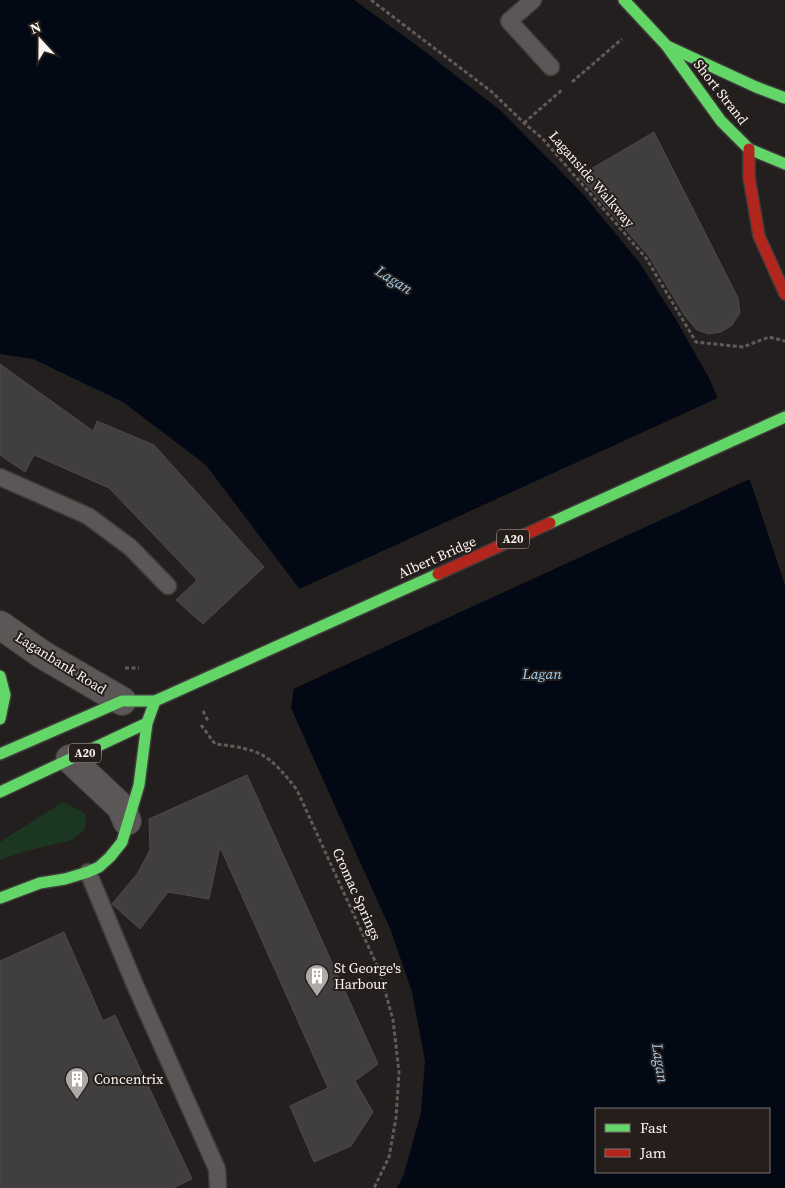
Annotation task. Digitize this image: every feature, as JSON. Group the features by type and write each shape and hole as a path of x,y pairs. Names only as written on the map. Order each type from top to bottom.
{"main road":[{"name":"Short Strand","path":"624,0 642,22 666,46 721,121 749,149 785,164"},
{"name":"Short Strand","path":"666,46 756,87 785,98"},
{"path":"749,149 749,177 759,236 785,294"},
{"name":"Albert Bridge","path":"156,701 785,417"},
{"path":"0,676 5,695 0,719"},
{"name":"A20","path":"0,754 122,701 156,701"},
{"path":"0,898 40,883 65,879 99,868 122,842 139,785 147,723 156,701"},
{"name":"A20","path":"0,792 147,723"}],"street":[{"name":"Laganbank Road","path":"0,625 43,655 122,701"},
{"path":"70,760 121,808 127,821"}],"lane":[{"path":"533,0 509,21 551,67"},
{"path":"0,477 88,516 130,547 168,586"},
{"path":"88,872 135,985 217,1169 218,1188"}],"path":[{"name":"Laganside Walkway","path":"371,0 492,92 542,138 646,258 696,342 743,347 769,337 785,341"},
{"path":"524,123 642,22"},
{"name":"Cromac Springs","path":"201,725 215,744 259,752 279,767 298,790 380,972 393,1020 399,1072 396,1118 389,1157 374,1188"}],"green space":[{"path":"63,802 86,814 85,829 72,840 22,852 0,860 0,842"}],"water":[{"name":"Lagan","path":"0,0 354,0 423,50 501,111 582,193 639,262 675,318 709,378 740,450 785,585 785,1188 397,1188 404,1174 421,1112 425,1061 412,992 391,931 291,708 307,599 206,465 123,402 33,359 0,354"}],"pier":[{"path":"720,397 743,449 752,478 291,690 304,600 297,590"}],"building":[{"path":"654,132 738,298 740,313 732,325 721,332 708,334 697,330 685,316 648,255 579,176"},
{"path":"0,364 93,431 97,421 154,445 264,567 203,624 176,600 197,580 109,488 34,455 25,472 0,455"},
{"name":"St George's Harbour","path":"247,775 378,1064 355,1081 373,1112 351,1146 314,1162 290,1106 328,1088 220,847 209,899 168,892 140,929 112,904 137,874 150,850 149,819"},
{"name":"Concentrix","path":"64,932 103,1021 115,1015 192,1179 173,1188 0,1188 0,961"}],"traffic: fast":[{"path":"624,0 666,45 721,121 749,149 785,164"},
{"path":"667,46 756,87 785,98"},
{"path":"550,523 785,417"},
{"path":"0,754 122,701 155,701 438,574"},
{"path":"0,676 5,695 0,719"},
{"path":"0,792 147,723 155,701"},
{"path":"0,898 40,883 65,879 88,872 99,867 110,857 122,842 139,785 147,723"}],"traffic: jam":[{"path":"749,149 749,177 759,236 785,294"},
{"path":"438,574 550,523"}],"place":[{"name":"St George's Harbour","path":"317,997"},
{"name":"Concentrix","path":"77,1100"}]}
